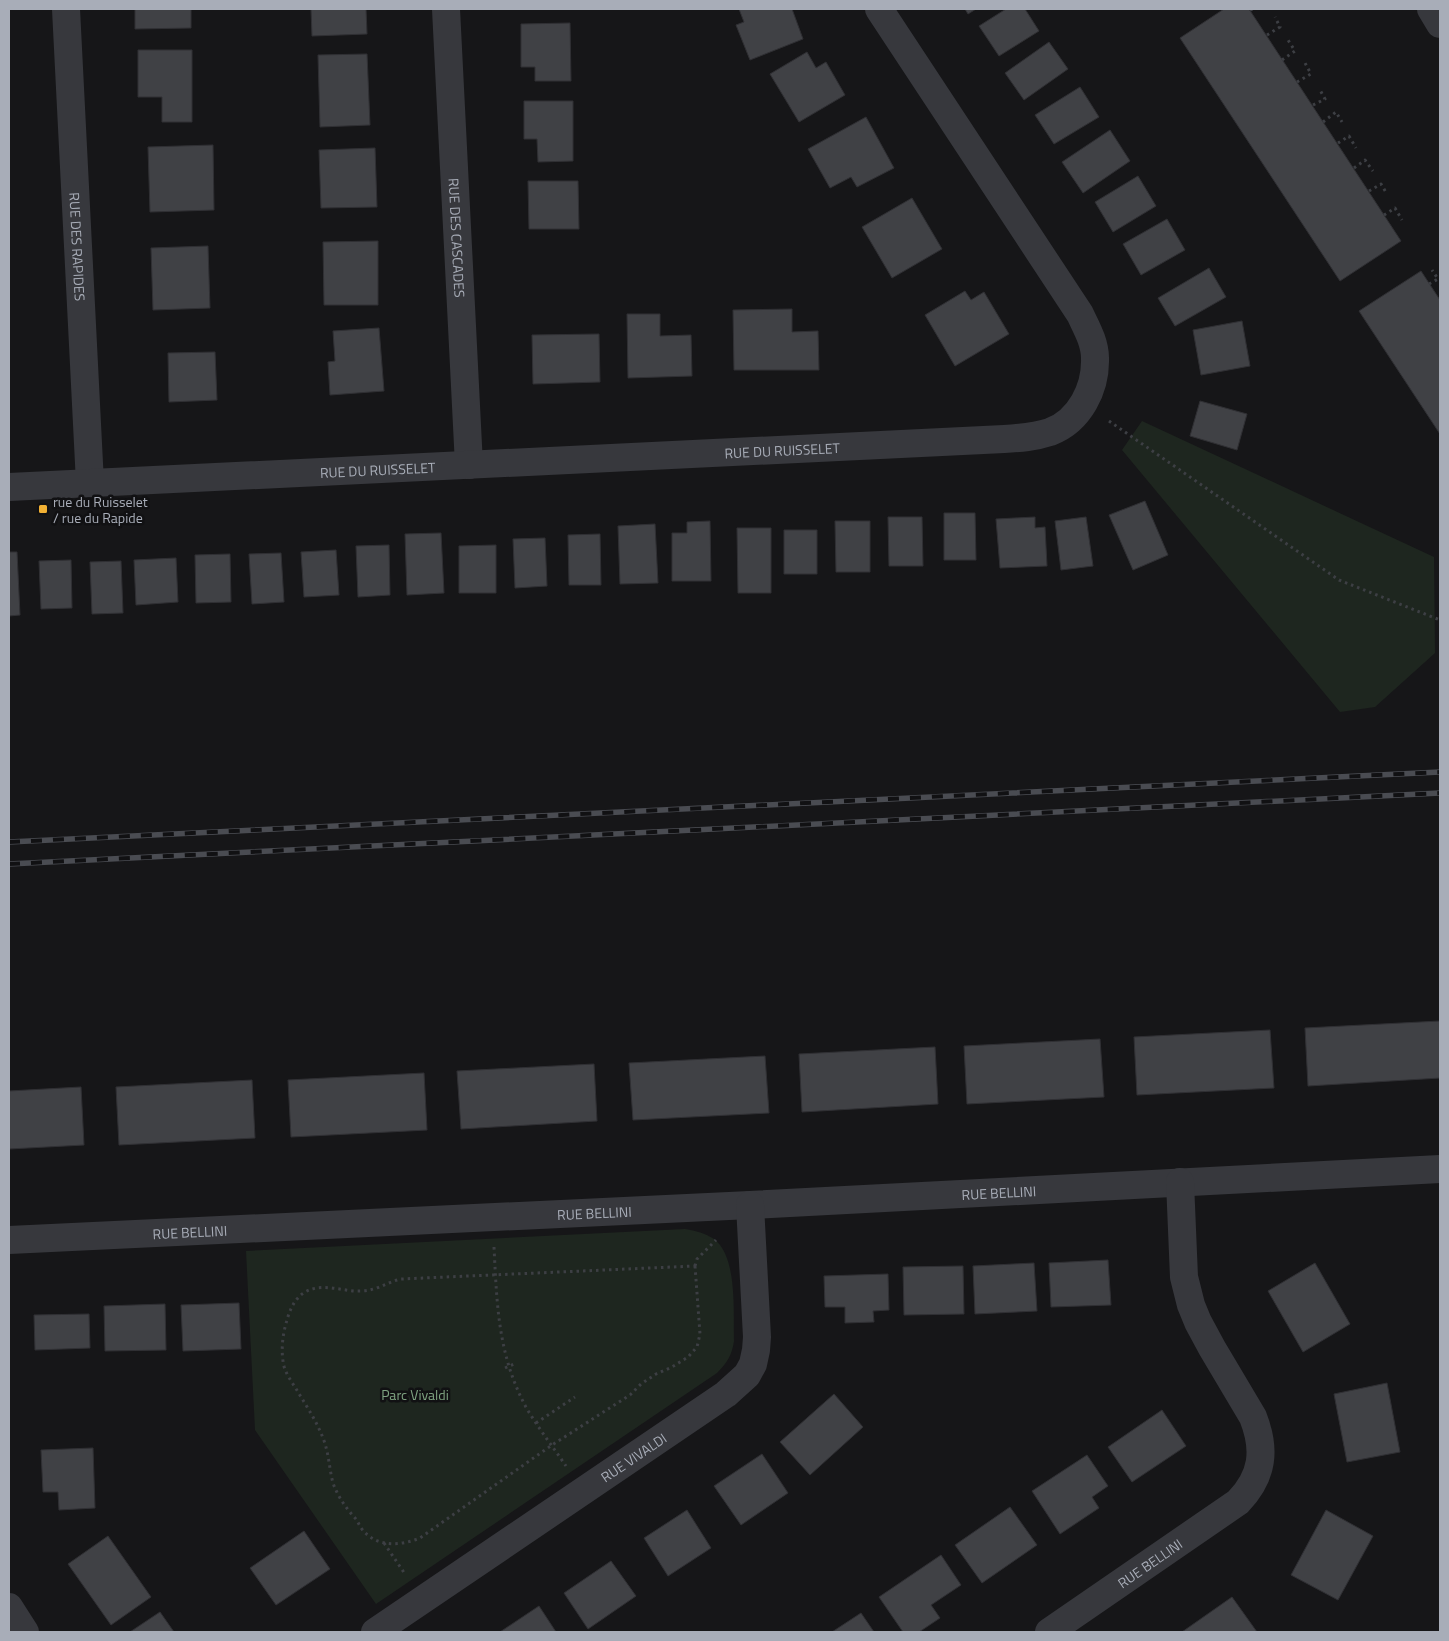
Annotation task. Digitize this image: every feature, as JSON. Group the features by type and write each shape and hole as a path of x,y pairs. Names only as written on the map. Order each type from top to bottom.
{"street":[{"name":"RUE DES RAPIDES","path":"66,9 90,483"},
{"name":"RUE DES CASCADES","path":"446,9 469,465"},
{"name":"RUE DU RUISSELET","path":"9,487 1023,438 1037,436 1065,424 1084,403 1091,390 1096,357 1080,314 880,9"},
{"path":"1430,9 1440,24"},
{"name":"RUE BELLINI","path":"9,1240 750,1205 1440,1169"},
{"name":"RUE BELLINI","path":"1049,1632 1231,1507 1248,1491 1259,1466 1262,1450 1260,1434 1253,1417 1198,1322 1187,1292 1182,1257 1180,1182"},
{"name":"RUE VIVALDI","path":"374,1632 726,1394 747,1375 753,1364 757,1337 750,1205"},
{"path":"9,1607 25,1632"}],"path":[{"path":"1267,35 1280,27 1275,18"},
{"path":"1282,60 1294,51 1288,40"},
{"path":"1297,82 1311,74 1305,63"},
{"path":"1312,106 1325,99 1319,88"},
{"path":"1323,122 1336,112 1342,122"},
{"path":"1338,143 1349,136 1356,148"},
{"path":"1354,168 1365,160 1373,171"},
{"path":"1369,191 1381,184 1387,194"},
{"path":"1384,215 1395,208 1402,220"},
{"path":"1429,284 1438,279 1432,270"},
{"path":"1084,403 1339,580 1440,620"},
{"path":"494,1239 500,1334 506,1367 536,1423 568,1469"},
{"path":"695,1266 401,1279 388,1282 374,1290 362,1292 316,1288 304,1293 290,1308 282,1344 283,1363 316,1422 328,1452 333,1483 349,1512 357,1519 361,1528 377,1541 395,1544 406,1543 420,1538 552,1445 630,1395 641,1384 688,1357 697,1347 700,1334 695,1266 697,1259 716,1240"},
{"path":"506,1367 514,1364"},
{"path":"536,1423 575,1397"},
{"path":"384,1543 409,1581"}],"green space":[{"path":"1142,421 1434,557 1435,653 1375,707 1340,712 1122,450"},
{"name":"Parc Vivaldi","path":"685,1229 700,1232 714,1239 722,1247 731,1272 734,1301 734,1341 729,1358 724,1366 717,1373 376,1604 255,1430 246,1251"}],"building":[{"path":"135,9 191,9 191,28 135,29"},
{"path":"311,9 366,9 367,34 312,36"},
{"path":"739,9 792,9 803,39 750,60 736,25 744,22"},
{"path":"965,9 976,9 968,14"},
{"path":"1006,9 1025,9 1039,31 999,56 979,26"},
{"path":"1224,9 1249,9 1401,241 1340,281 1180,38"},
{"path":"570,23 571,81 535,81 535,67 521,67 521,24"},
{"path":"1049,42 1068,69 1024,100 1005,73"},
{"path":"138,50 192,50 192,122 162,122 162,97 138,97"},
{"path":"807,52 816,68 826,62 845,95 799,122 770,74"},
{"path":"367,54 370,125 320,127 318,55"},
{"path":"1080,87 1099,117 1054,144 1035,115"},
{"path":"524,101 573,101 573,161 538,162 537,139 524,139"},
{"path":"866,117 894,168 857,187 851,177 830,188 808,149"},
{"path":"1110,130 1130,161 1083,193 1062,162"},
{"path":"213,145 214,210 150,212 148,147"},
{"path":"375,148 377,207 321,208 319,150"},
{"path":"1138,176 1156,206 1113,232 1095,202"},
{"path":"528,181 578,181 579,229 529,229"},
{"path":"912,198 942,249 892,278 862,227"},
{"path":"1167,219 1185,250 1141,275 1123,244"},
{"path":"378,241 378,305 324,305 323,242"},
{"path":"208,246 210,308 153,310 151,248"},
{"path":"1209,268 1226,297 1175,326 1158,298"},
{"path":"1421,271 1440,300 1440,434 1359,311"},
{"path":"965,291 971,300 984,292 1009,334 955,366 925,315"},
{"path":"792,309 792,332 818,331 819,370 734,370 733,310"},
{"path":"627,314 660,314 660,336 691,335 692,376 628,378"},
{"path":"1242,321 1250,366 1201,375 1193,330"},
{"path":"379,328 384,391 330,395 328,362 335,361 333,331"},
{"path":"599,334 600,382 533,384 532,335"},
{"path":"215,352 217,400 169,402 168,353"},
{"path":"1200,401 1247,414 1237,450 1190,436"},
{"path":"1145,501 1168,555 1133,570 1109,515"},
{"path":"944,513 975,513 976,560 944,560"},
{"path":"888,517 922,517 923,566 889,566"},
{"path":"1035,517 1035,528 1045,527 1047,566 1000,568 996,519"},
{"path":"1086,517 1093,566 1061,570 1055,521"},
{"path":"710,521 711,581 672,581 672,533 687,533 687,522"},
{"path":"835,521 870,521 870,572 836,572"},
{"path":"655,524 658,583 620,584 618,526"},
{"path":"737,528 771,528 771,593 738,593"},
{"path":"784,530 817,530 817,574 784,574"},
{"path":"441,533 444,593 407,595 405,534"},
{"path":"600,534 601,585 569,585 568,535"},
{"path":"545,538 547,586 515,588 513,539"},
{"path":"389,545 390,595 358,597 356,546"},
{"path":"496,545 496,593 459,593 459,546"},
{"path":"336,550 339,595 304,597 301,552"},
{"path":"9,552 17,552 20,615 9,616"},
{"path":"281,553 284,602 252,604 249,554"},
{"path":"230,554 231,602 196,603 195,555"},
{"path":"176,558 178,602 136,605 134,560"},
{"path":"71,560 72,608 41,609 39,561"},
{"path":"121,561 123,613 92,614 90,562"},
{"path":"1440,1021 1440,1078 1308,1086 1305,1028"},
{"path":"1270,1030 1274,1088 1137,1095 1134,1037"},
{"path":"1100,1039 1104,1097 967,1104 964,1046"},
{"path":"935,1047 938,1104 802,1112 799,1054"},
{"path":"765,1056 769,1113 633,1120 629,1063"},
{"path":"594,1064 597,1121 461,1129 457,1071"},
{"path":"424,1073 427,1130 291,1137 288,1080"},
{"path":"252,1080 255,1138 119,1145 116,1087"},
{"path":"81,1087 84,1145 9,1149 9,1091"},
{"path":"1108,1260 1111,1305 1051,1307 1049,1263"},
{"path":"1034,1263 1037,1311 975,1314 973,1266"},
{"path":"1315,1263 1350,1324 1303,1352 1268,1291"},
{"path":"963,1266 964,1314 904,1315 903,1267"},
{"path":"888,1274 889,1310 873,1311 874,1322 845,1323 845,1307 825,1307 824,1276"},
{"path":"239,1303 241,1349 183,1351 181,1305"},
{"path":"165,1304 166,1350 105,1351 104,1306"},
{"path":"89,1314 90,1348 35,1350 34,1315"},
{"path":"1387,1383 1400,1452 1347,1462 1334,1394"},
{"path":"834,1394 863,1427 810,1475 780,1442"},
{"path":"1162,1410 1186,1446 1132,1482 1108,1447"},
{"path":"93,1448 95,1508 59,1510 58,1492 43,1492 41,1450"},
{"path":"762,1454 788,1493 741,1525 714,1486"},
{"path":"1087,1455 1108,1486 1092,1497 1099,1508 1060,1534 1032,1491"},
{"path":"1010,1507 1037,1545 982,1583 955,1545"},
{"path":"687,1510 711,1548 668,1576 644,1538"},
{"path":"1326,1510 1373,1536 1338,1600 1291,1575"},
{"path":"304,1531 330,1569 276,1605 250,1568"},
{"path":"108,1536 151,1597 111,1625 68,1564"},
{"path":"941,1555 961,1585 931,1605 940,1618 919,1632 903,1632 879,1597"},
{"path":"611,1561 636,1596 588,1629 564,1593"},
{"path":"1232,1597 1257,1632 1182,1632"},
{"path":"539,1606 556,1632 500,1632"},
{"path":"160,1612 174,1632 130,1632"},
{"path":"861,1613 874,1632 832,1632"}],"railway":[{"path":"9,842 1440,772"},
{"path":"9,864 1440,793"}],"place":[{"name":"rue du Ruisselet / rue du Rapide","path":"43,509"}]}
